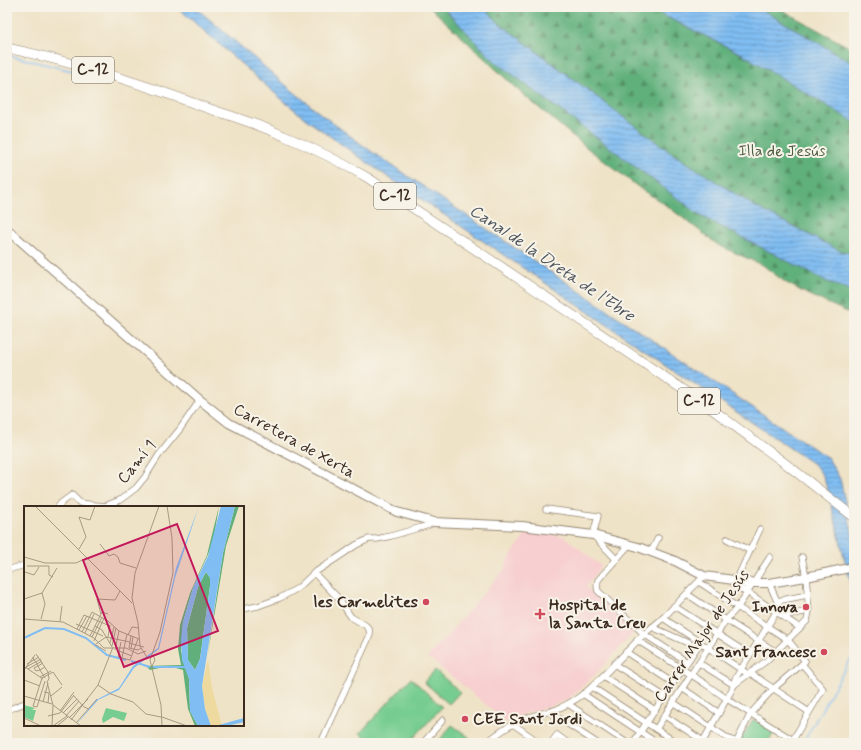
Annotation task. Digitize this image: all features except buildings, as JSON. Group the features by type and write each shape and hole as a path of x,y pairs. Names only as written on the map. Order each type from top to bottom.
{"main road":[{"name":"C-12","path":"7,48 86,68 177,97 283,135 334,159 368,178 651,367 709,407 853,516"},
{"name":"Carretera de Xerta","path":"7,229 200,400 229,423 397,512 434,522 522,526 593,535 630,544 675,561 702,579"},
{"path":"702,579 769,584 851,568"}],"street":[{"name":"Camí 1","path":"59,506 72,495 80,503 105,506 120,500 136,488 145,477 158,455 180,429 200,400"},
{"path":"546,509 598,516 593,535 616,559"},
{"path":"244,609 258,606 280,598 298,588 314,574 352,548 369,539 391,536 429,526 434,522"},
{"path":"735,582 760,529"},
{"path":"651,552 658,538"},
{"path":"727,539 749,550"},
{"path":"630,544 598,580 598,591 644,634 687,662"},
{"name":"Carrer Major de Jesús","path":"656,729 726,620 738,607 770,557"},
{"path":"734,685 766,661 807,621 809,611 806,578 802,557"},
{"path":"7,570 24,564"},
{"path":"314,574 339,599 351,617 369,629 370,635 321,743"},
{"path":"486,743 513,724 568,704 583,694 603,676 637,640 663,618 702,579 738,607 788,640 806,661 773,689 751,713 738,742 729,739 674,703"},
{"path":"665,716 703,742 727,699 734,685 735,679 778,609 777,601 769,584"},
{"path":"747,592 800,628"},
{"path":"687,594 776,652"},
{"path":"777,601 807,595"},
{"path":"674,606 750,655"},
{"path":"783,616 809,611"},
{"path":"663,618 699,645"},
{"path":"652,627 708,648 809,712"},
{"path":"637,640 792,741 823,689 802,664"},
{"path":"633,743 699,645"},
{"path":"626,652 673,683"},
{"path":"700,662 734,685"},
{"path":"614,664 664,696"},
{"path":"603,676 655,710"},
{"path":"592,687 677,743"},
{"path":"682,688 719,713"},
{"path":"583,694 657,743"},
{"path":"7,710 24,703"},
{"path":"568,704 627,743"},
{"path":"553,710 554,715 597,743"},
{"path":"423,743 443,720"},
{"path":"513,724 537,742"},
{"path":"552,743 557,735 568,743"}],"shaded area":[{"name":"Hospital de la Santa Creu","path":"527,532 564,536 601,566 586,587 634,632 596,674 569,699 527,713 507,722 434,662 427,658 505,569 507,562"}],"green space":[{"path":"430,7 443,7 492,59 701,216 826,281 854,292 854,315 807,294 785,282 764,266 718,245 663,203 642,190 586,147 520,92"},
{"name":"Illa de Jesús","path":"484,7 646,7 742,54 854,122 854,254 840,251 754,206 667,150 499,23"},
{"path":"757,7 777,7 854,50 854,64"},
{"path":"435,670 460,692 449,704 424,682"},
{"path":"411,678 442,707 409,743 371,743 360,733"},
{"path":"755,720 775,732 767,743 742,743 741,739 752,721"},
{"path":"452,725 469,737 464,743 437,743"}],"water":[{"path":"177,7 195,7 322,115 372,152 828,458 840,479 854,540 854,594 828,491 823,476 815,465 382,173 307,120"},
{"path":"443,7 484,7 499,23 667,150 754,206 840,251 854,254 854,292 826,281 701,216 492,59"},
{"path":"646,7 757,7 854,64 854,122 742,54"}],"waterway":[{"path":"7,55 109,80"},
{"path":"803,743 854,655"}],"place":[{"name":"les Carmelites","path":"426,602"},
{"name":"Innova","path":"806,607"},
{"name":"Hospital de la Santa Creu","path":"540,614"},
{"name":"Sant Francesc","path":"824,652"},
{"name":"CEE Sant Jordi","path":"465,719"}],"water label":[{"name":"Canal de la Dreta de l'Ebre","path":"552,263"}]}
